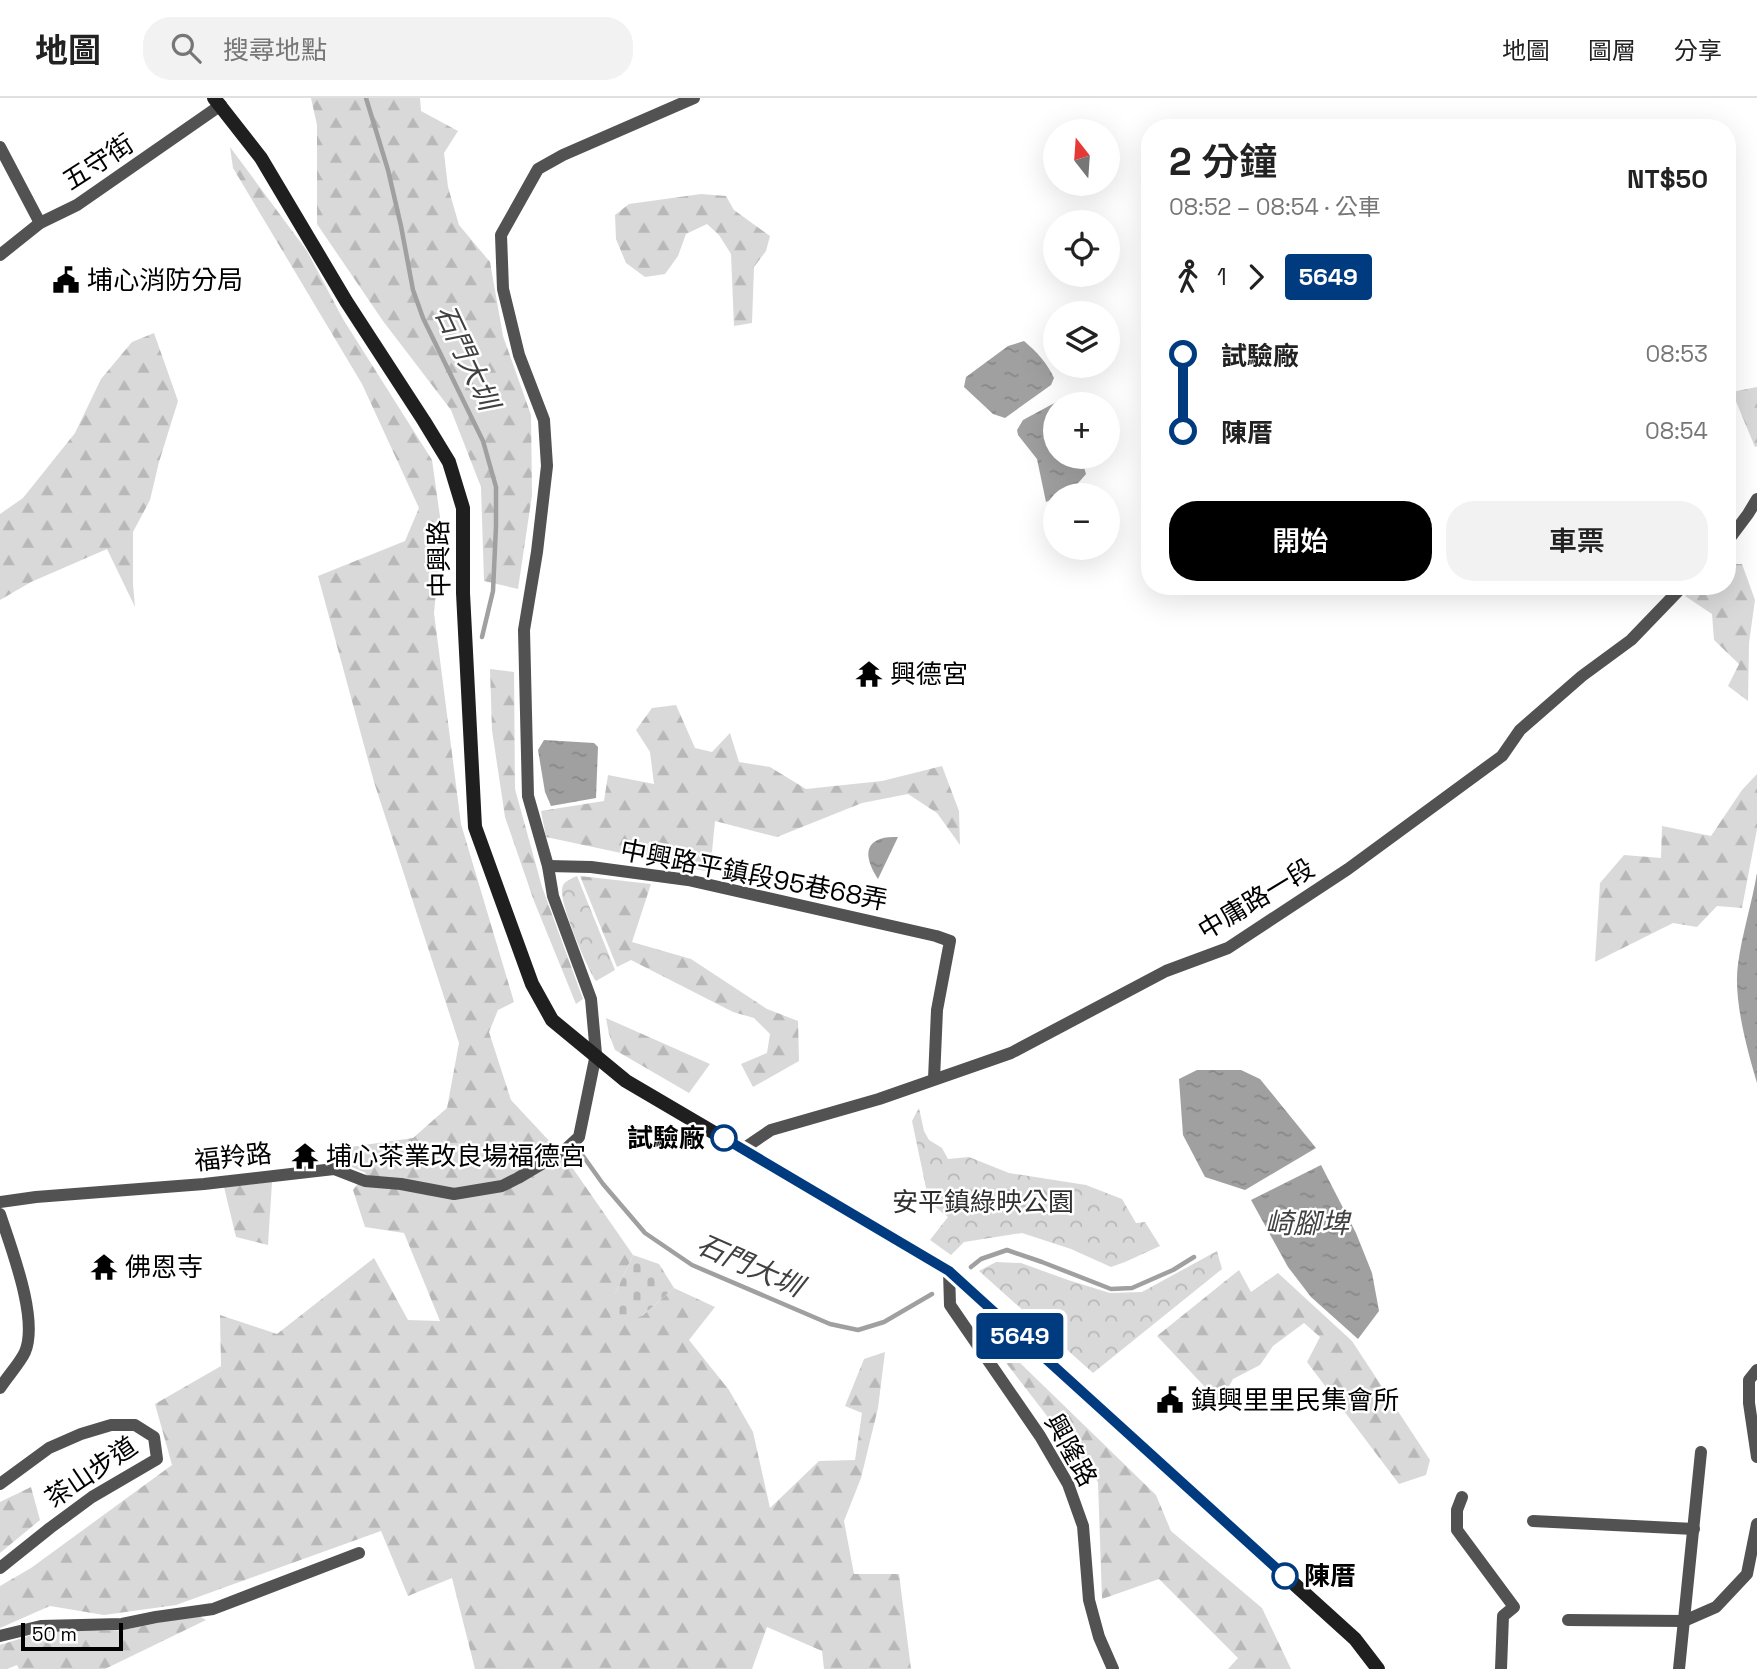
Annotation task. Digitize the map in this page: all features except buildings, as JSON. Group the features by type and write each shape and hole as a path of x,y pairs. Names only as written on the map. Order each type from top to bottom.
{"street":[{"name":"福羚路","path":"0,1202 204,1184 334,1169 365,1181 401,1184 454,1194 502,1186 565,1150 579,1137 596,1055 591,999 553,896 548,866 528,796 524,630 547,466 544,420 519,355 503,289 501,235 538,169 694,98"},
{"name":"五守街","path":"0,256 40,223 77,205 217,102"},
{"name":"中興路","path":"217,102 261,158 346,301 449,462 463,508 463,593 475,827 532,984 552,1020 626,1081 949,1271 1355,1639 1378,1669"},
{"path":"0,147 40,223"},
{"path":"1736,529 1757,499"},
{"name":"中庸路一段","path":"743,1149 771,1130 879,1099 1011,1054 1166,971 1228,948 1348,869 1502,756 1520,730 1582,676 1631,640 1674,595"},
{"name":"中興路平鎮段95巷68弄","path":"548,866 591,867 688,880 950,941 937,1010 934,1079"},
{"path":"0,1214 24,1290 30,1322 26,1352 0,1388"},
{"name":"興隆路","path":"949,1271 950,1305 1040,1436 1068,1484 1083,1526 1089,1600 1099,1637 1113,1669"},
{"path":"1757,1370 1749,1380 1749,1391 1757,1457"},
{"name":"茶山步道","path":"0,1484 49,1448 111,1425 135,1425 154,1437 158,1459 92,1497 0,1568"},
{"path":"1679,1669 1701,1452"},
{"path":"1462,1497 1457,1510 1457,1530 1514,1607 1503,1616 1501,1669"},
{"path":"1533,1521 1694,1529"},
{"path":"1568,1620 1684,1621 1716,1607 1747,1574 1757,1524"},
{"path":"0,1636 41,1626 122,1624 213,1609 359,1553"}],"green space":[{"path":"311,98 420,98 421,111 458,131 444,153 448,187 459,225 490,262 503,336 531,415 532,495 518,589 484,581 481,487 451,410 383,321 317,224 317,125"},
{"path":"230,147 307,251 343,319 432,460 442,531 434,613 461,824 514,1002 498,1010 489,1032 511,1100 567,1160 633,1255 615,1294 642,1316 674,1288 715,1307 689,1340 729,1390 753,1432 770,1508 819,1461 855,1460 862,1413 845,1406 864,1359 885,1352 878,1408 861,1478 844,1521 854,1574 899,1574 911,1669 824,1669 822,1651 767,1627 752,1669 475,1669 452,1578 408,1596 381,1531 176,1605 104,1615 50,1606 0,1628 0,1586 31,1568 172,1465 155,1404 221,1366 220,1315 277,1334 374,1258 408,1320 440,1321 404,1233 365,1227 353,1190 366,1173 338,1161 329,1150 413,1138 447,1108 459,1043 374,782 318,576 405,541 419,508 362,384 233,168"},
{"path":"701,194 726,196 734,210 770,236 766,251 754,267 752,323 734,326 731,254 719,235 707,224 686,234 678,256 665,274 645,277 626,263 616,239 615,215 629,204"},
{"path":"154,333 178,401 150,500 133,532 135,607 107,549 31,582 0,600 0,514 23,498 75,433 101,379 132,342"},
{"path":"1757,387 1755,447 1736,402 1736,391"},
{"path":"1736,564 1742,564 1755,600 1749,643 1748,701 1728,686 1739,664 1714,640 1712,614 1685,596 1736,595"},
{"path":"490,669 514,672 515,789 542,887 583,999 576,1004 534,901 505,817 492,730"},
{"path":"676,705 695,748 712,752 730,733 739,762 770,767 806,789 882,781 942,766 959,811 960,845 937,813 908,794 862,803 777,837 715,821 710,872 546,837 541,811 604,801 608,775 654,784 650,752 636,730 652,708"},
{"path":"1757,774 1757,829 1742,908 1717,906 1697,927 1673,923 1595,962 1600,883 1624,855 1661,858 1662,826 1711,836 1742,790"},
{"path":"577,876 615,970 596,981 575,936 563,897 563,885"},
{"path":"580,876 651,884 632,942 691,959 767,1009 798,1021 799,1061 753,1087 741,1064 767,1053 770,1034 754,1018 733,1012 631,960 617,967"},
{"path":"606,1018 710,1064 689,1093 615,1050"},
{"name":"安平鎮綠映公園","path":"919,1108 929,1140 942,1148 948,1159 969,1157 1009,1173 1086,1185 1122,1199 1136,1223 1145,1222 1160,1246 1111,1267 1071,1249 1022,1233 964,1242 951,1255 930,1240 948,1217 929,1202 912,1121"},
{"path":"272,1182 268,1245 236,1237 224,1187"},
{"path":"1217,1251 1222,1269 1093,1373 979,1271 996,1262 1021,1263 1110,1293 1142,1292"},
{"path":"633,1255 659,1264 674,1288 642,1316 627,1321 610,1317 615,1294"},
{"path":"1239,1270 1251,1292 1278,1273 1352,1341 1430,1460 1426,1475 1399,1484 1307,1362 1320,1337 1304,1323 1273,1346 1260,1365 1233,1379 1220,1403 1157,1336"},
{"path":"983,1327 1156,1495 1171,1531 1262,1608 1291,1669 1228,1669 1238,1658 1159,1579 1102,1599 1098,1482 980,1329"},
{"path":"31,1487 40,1520 0,1553 0,1502"},
{"path":"197,1615 206,1620 105,1669 19,1669 17,1665 0,1669 0,1645 48,1630 118,1631"}],"water":[{"path":"1024,341 1043,361 1043,378 1054,378 1051,385 1005,418 993,414 964,387 966,377 1008,346"},
{"path":"1043,409 1043,469 1085,469 1086,474 1078,483 1043,483 1043,488 1037,459 1018,435 1017,430 1023,420"},
{"path":"544,740 594,743 598,747 596,798 551,806 545,792 538,750"},
{"path":"898,837 878,879 868,857 870,847 880,839"},
{"path":"1757,873 1757,1083 1742,1024 1737,978"},
{"name":"崎腳埤","path":"1197,1070 1241,1070 1260,1079 1316,1148 1245,1190 1205,1177 1183,1135 1179,1079"},
{"name":"崎腳埤","path":"1321,1165 1356,1233 1372,1273 1379,1311 1358,1339 1311,1297 1288,1267 1251,1200"}],"waterway":[{"name":"石門大圳","path":"366,98 388,170 413,290 423,318 483,441 496,487 493,591 482,637"},
{"name":"石門大圳","path":"583,1156 645,1233 692,1265 830,1324 858,1330 884,1322 932,1294"},
{"name":"石門大圳","path":"971,1267 981,1259 1007,1250 1111,1289 1132,1288 1173,1270 1194,1257"}],"bus line":[{"name":"5649","path":"724,1138 949,1271 1285,1576"}],"place":[{"name":"埔心消防分局","path":"66,280"},
{"name":"興德宮","path":"869,674"},
{"name":"試驗廠","path":"724,1138"},
{"name":"埔心茶業改良場福德宮","path":"305,1156"},
{"name":"佛恩寺","path":"104,1267"},
{"name":"鎮興里里民集會所","path":"1170,1400"},
{"name":"陳厝","path":"1285,1576"}]}
